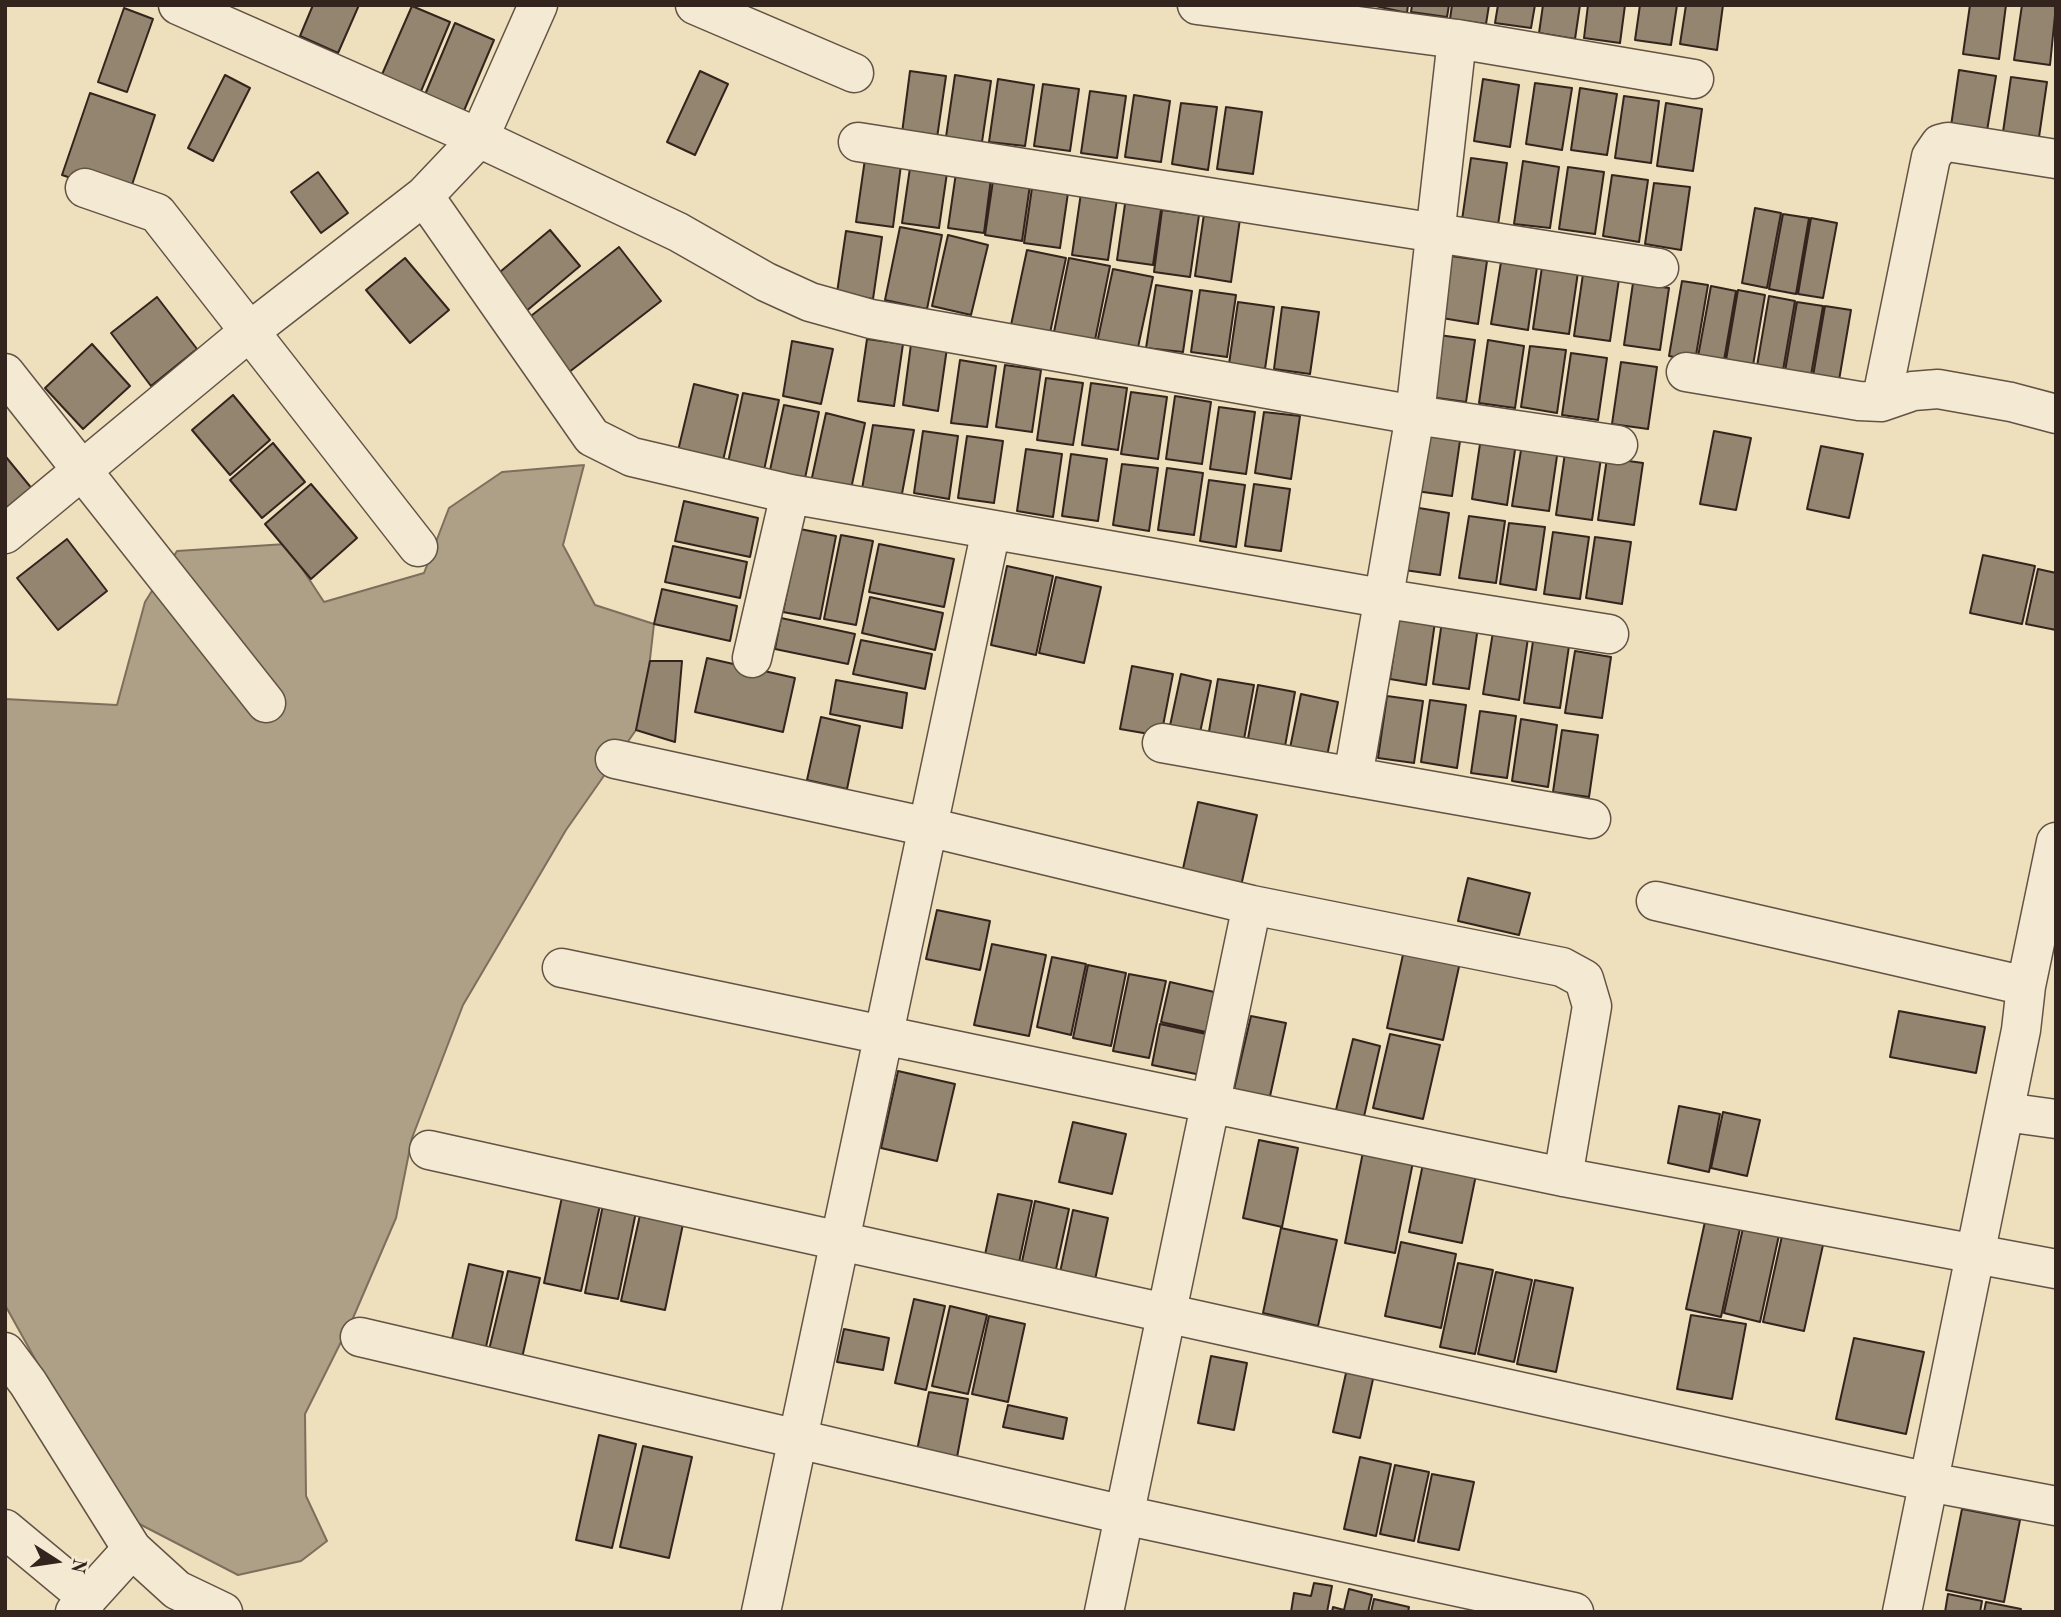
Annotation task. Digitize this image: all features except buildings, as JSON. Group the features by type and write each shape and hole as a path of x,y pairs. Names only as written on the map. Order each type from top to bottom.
{"street":[{"path":"178,5 479,138 678,232 766,282 810,302 871,319 1415,415 1618,446"},
{"path":"5,534 250,331 424,196 479,138 538,5"},
{"path":"1197,5 1457,39 1694,79"},
{"path":"722,9 854,73"},
{"path":"1353,778 1381,598 1415,415 1457,39"},
{"path":"858,142 1435,235 1659,268"},
{"path":"1881,402 1931,157 1940,144 1948,142 2056,159"},
{"path":"85,188 157,213 418,547"},
{"path":"424,196 592,437 632,457 790,494 1381,598 1609,634"},
{"path":"1686,372 1881,402 1913,391 1938,389 2011,402 2056,414"},
{"path":"5,373 266,703"},
{"path":"752,658 790,494"},
{"path":"761,1612 991,530"},
{"path":"1162,743 1591,819"},
{"path":"615,759 928,827 1252,905 1562,967 1584,979 1592,1006 1563,1177"},
{"path":"1902,1612 2021,1030 2026,986 2056,844"},
{"path":"1657,901 2026,986"},
{"path":"1104,1612 1252,905"},
{"path":"562,968 884,1033 1208,1105 1450,1151 1563,1177 2056,1269"},
{"path":"2004,1112 2056,1119"},
{"path":"429,1150 841,1239 1929,1482 2056,1506"},
{"path":"360,1337 1124,1516 1574,1612"},
{"path":"5,1352 28,1383 132,1549 177,1590 223,1612"},
{"path":"5,1529 81,1605 132,1549"}],"shaded area":[{"path":"584,465 563,545 595,605 654,624 643,720 566,830 463,1005 412,1138 396,1218 353,1318 305,1414 306,1496 327,1541 301,1561 238,1575 122,1515 5,1305 5,699 117,705 145,602 177,551 286,544 324,602 424,573 449,508 502,472"}]}
